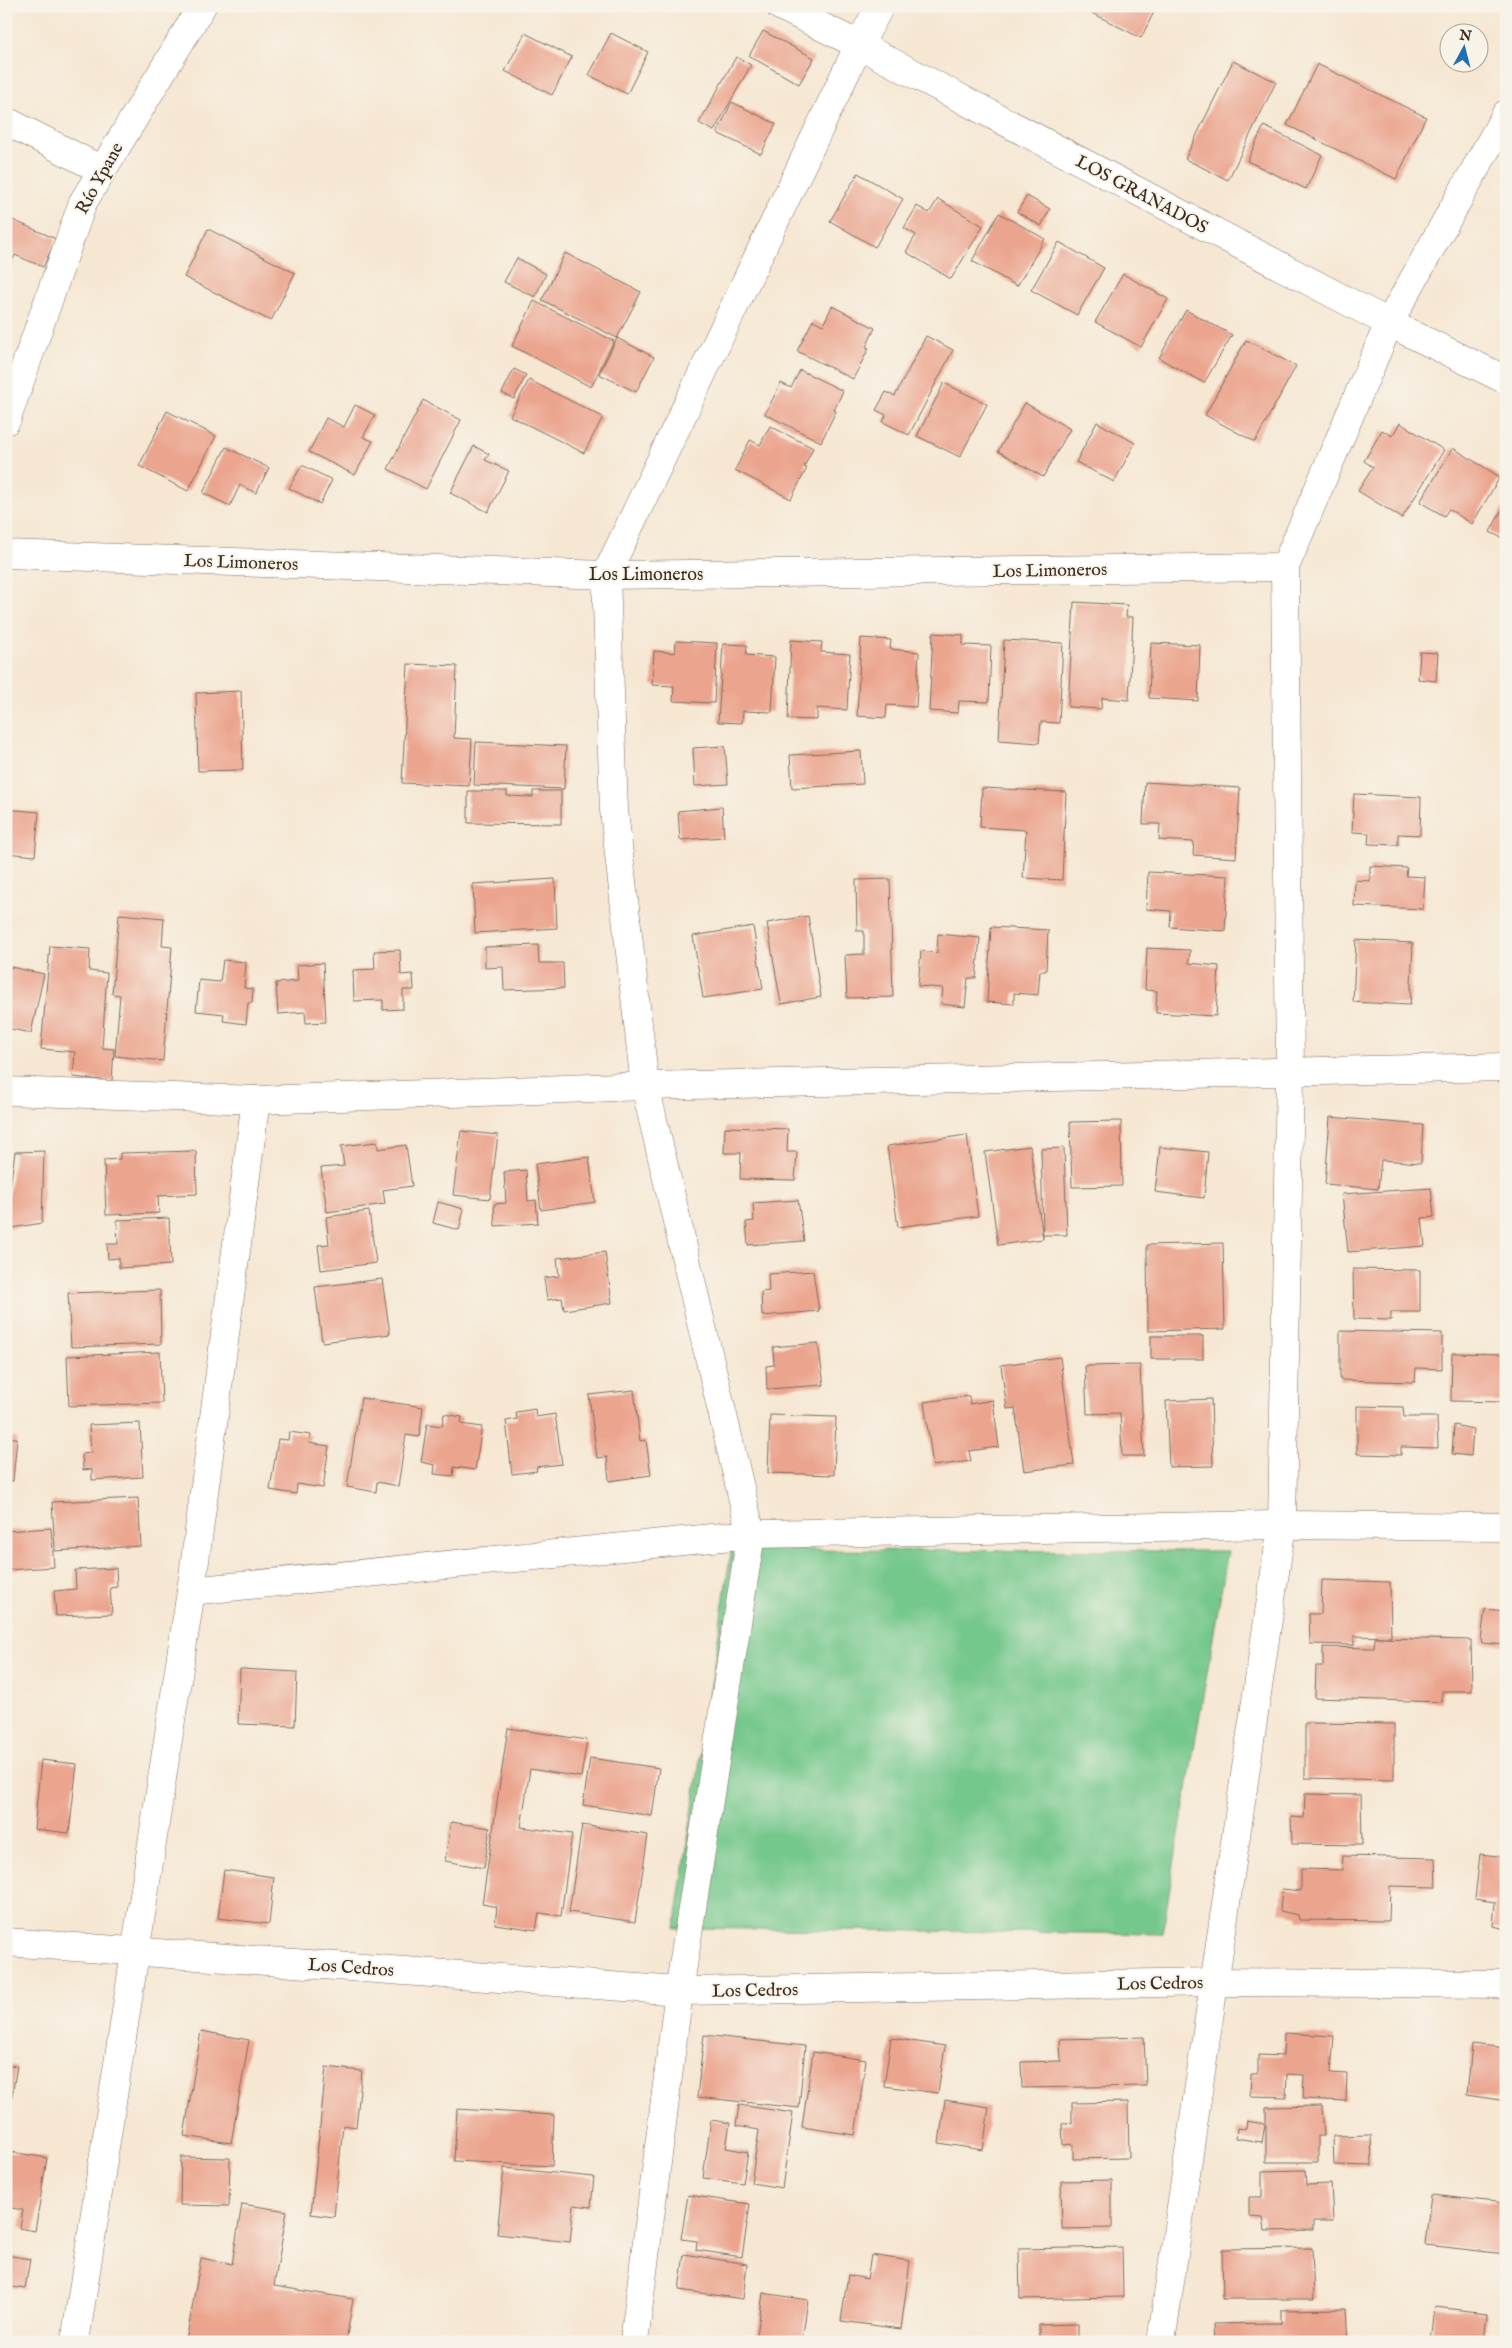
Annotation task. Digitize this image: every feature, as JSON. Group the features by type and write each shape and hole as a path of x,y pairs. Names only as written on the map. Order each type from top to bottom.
{"street":[{"name":"Río Ypane","path":"6,421 83,202 202,6"},
{"name":"LOS GRANADOS","path":"780,6 859,45 1389,323 1506,380"},
{"path":"634,2342 680,1991 751,1534 645,1086 614,810 606,575 859,45 880,6"},
{"path":"1161,2342 1216,1982 1282,1525 1290,1072 1285,567 1389,323 1506,114"},
{"path":"6,121 102,170"},
{"name":"Los Limoneros","path":"6,554 606,575 1285,567"},
{"path":"6,1091 256,1100 645,1086 1506,1067"},
{"path":"75,2342 191,1591 256,1100"},
{"path":"191,1591 751,1534 1282,1525 1506,1527"},
{"name":"Los Cedros","path":"6,1942 680,1991 1216,1982 1506,1984"}],"green space":[{"path":"731,1550 1228,1551 1162,1934 675,1928"}],"building":[{"path":"1078,6 1157,6 1141,38"},
{"path":"763,31 814,58 799,84 749,56"},
{"path":"525,33 572,57 552,95 505,71"},
{"path":"611,33 648,52 627,94 589,75"},
{"path":"736,57 751,65 714,131 699,123"},
{"path":"1233,61 1276,82 1228,180 1185,159"},
{"path":"1317,64 1426,117 1396,179 1287,125"},
{"path":"732,102 776,124 761,154 717,133"},
{"path":"1264,126 1322,155 1306,189 1247,161"},
{"path":"858,173 903,199 875,247 830,221"},
{"path":"1027,196 1050,209 1041,226 1017,212"},
{"path":"938,199 983,226 951,279 906,252 916,235 904,228 917,206 929,213"},
{"path":"999,213 1045,239 1017,286 972,261"},
{"path":"6,217 56,239 43,267 15,255 6,275"},
{"path":"208,229 295,273 271,321 184,277"},
{"path":"1059,242 1104,268 1077,315 1031,290"},
{"path":"565,253 641,292 617,338 542,300"},
{"path":"517,258 546,274 535,297 504,282"},
{"path":"1123,274 1168,299 1141,347 1095,322"},
{"path":"534,301 614,341 591,387 512,346"},
{"path":"832,306 875,328 866,347 869,348 853,379 797,351 813,320 823,325"},
{"path":"1186,310 1232,335 1204,383 1159,358"},
{"path":"926,336 953,350 909,435 883,422 886,415 876,410 886,392 895,396"},
{"path":"617,338 654,357 636,392 599,374"},
{"path":"1246,340 1296,366 1255,442 1205,415"},
{"path":"514,369 526,375 514,399 502,393"},
{"path":"800,370 843,391 821,442 765,414 781,383 791,388"},
{"path":"529,380 603,417 584,453 510,416"},
{"path":"944,383 987,404 960,457 917,436"},
{"path":"423,400 461,420 426,489 388,469"},
{"path":"1025,403 1070,429 1043,477 998,451"},
{"path":"355,405 375,415 363,437 373,441 355,475 309,452 326,418 344,427"},
{"path":"167,411 216,436 188,491 139,466"},
{"path":"1097,422 1135,443 1114,482 1076,462"},
{"path":"1400,423 1444,450 1402,518 1358,491 1373,467 1364,461 1382,430 1392,436"},
{"path":"770,426 813,448 804,467 807,468 791,499 735,470 750,440 760,445"},
{"path":"474,446 489,454 485,460 509,471 488,512 450,493"},
{"path":"226,447 269,468 256,493 240,485 230,506 203,493"},
{"path":"1453,448 1500,477 1472,524 1449,509 1444,516 1420,502"},
{"path":"302,465 332,480 320,504 289,488"},
{"path":"1506,502 1506,540 1490,532"},
{"path":"1074,602 1127,605 1126,617 1133,617 1129,700 1102,698 1101,709 1068,707"},
{"path":"933,633 963,635 963,645 991,646 989,702 959,701 958,713 929,711"},
{"path":"861,638 891,640 890,649 919,652 916,707 887,705 886,718 857,716"},
{"path":"791,640 822,642 821,652 850,654 847,710 817,708 817,720 788,719"},
{"path":"1004,640 1063,643 1059,723 1041,722 1039,743 999,740"},
{"path":"676,641 717,643 714,703 673,701 674,686 652,685 654,651 675,653"},
{"path":"1151,643 1200,645 1198,701 1149,698"},
{"path":"723,644 747,645 746,655 775,657 772,712 743,711 742,723 718,722"},
{"path":"1420,652 1438,653 1436,681 1418,679"},
{"path":"408,664 457,666 454,738 472,739 469,786 402,783"},
{"path":"241,691 243,770 198,771 196,693"},
{"path":"476,742 566,746 564,789 474,785"},
{"path":"725,746 728,784 695,786 693,748"},
{"path":"861,751 863,784 792,788 790,755"},
{"path":"1145,782 1240,788 1236,858 1193,855 1194,842 1159,840 1160,824 1143,824"},
{"path":"982,788 1066,792 1062,880 1023,878 1026,830 980,827"},
{"path":"468,791 507,791 507,796 533,797 533,791 561,791 561,824 468,823"},
{"path":"1354,794 1421,797 1420,835 1398,834 1398,845 1368,844 1369,833 1352,832"},
{"path":"722,807 724,837 680,840 678,811"},
{"path":"6,809 39,812 35,856 6,853"},
{"path":"1370,866 1407,868 1406,876 1425,877 1423,909 1354,906 1355,880 1370,881"},
{"path":"1148,872 1228,876 1225,931 1170,927 1171,911 1146,909"},
{"path":"555,879 557,928 475,933 473,884"},
{"path":"890,879 893,997 847,998 845,955 864,954 864,931 857,931 856,880"},
{"path":"119,914 164,918 162,946 172,947 163,1061 115,1056 120,995 112,994"},
{"path":"808,916 821,997 781,1004 767,923"},
{"path":"753,926 763,989 703,998 693,936"},
{"path":"991,927 1048,930 1046,971 1040,971 1038,995 1014,993 1014,1004 987,1002"},
{"path":"938,934 980,938 976,978 968,978 965,1007 941,1004 943,988 918,986 921,951 937,953"},
{"path":"1356,940 1413,943 1410,1005 1353,1002"},
{"path":"538,945 539,963 563,963 564,988 504,990 503,967 485,968 485,947"},
{"path":"50,946 90,949 89,971 107,973 102,1048 114,1049 112,1081 73,1077 75,1052 41,1049"},
{"path":"1147,948 1190,950 1189,963 1219,966 1216,1016 1156,1013 1157,991 1145,990"},
{"path":"400,950 401,975 413,974 414,990 403,990 403,1009 383,1010 383,1000 354,1001 353,970 375,969 374,951"},
{"path":"223,960 246,962 244,988 253,989 252,1003 248,1003 246,1024 223,1021 224,1014 196,1011 199,980 220,982"},
{"path":"323,963 326,1022 306,1023 305,1012 278,1014 276,983 298,981 297,965"},
{"path":"6,966 44,974 31,1033 6,1028"},
{"path":"1330,1117 1423,1125 1421,1163 1381,1160 1378,1189 1325,1184"},
{"path":"1121,1121 1122,1186 1072,1187 1070,1122"},
{"path":"725,1127 788,1129 787,1152 797,1152 795,1180 740,1179 741,1153 724,1153"},
{"path":"461,1131 498,1135 490,1199 453,1195"},
{"path":"967,1135 978,1216 898,1227 887,1146"},
{"path":"377,1142 378,1149 406,1145 412,1186 383,1190 385,1204 327,1212 321,1168 344,1166 341,1146"},
{"path":"1030,1146 1043,1239 998,1245 985,1152"},
{"path":"1160,1147 1208,1152 1204,1198 1155,1192"},
{"path":"1064,1148 1067,1235 1043,1235 1041,1149"},
{"path":"44,1151 42,1223 6,1229 6,1214 15,1152"},
{"path":"196,1151 197,1194 158,1196 159,1213 106,1215 104,1160 120,1159 120,1153"},
{"path":"589,1157 595,1202 541,1210 535,1164"},
{"path":"526,1170 528,1201 536,1200 538,1223 495,1226 494,1204 506,1203 504,1172"},
{"path":"1431,1188 1434,1217 1422,1218 1425,1246 1348,1252 1342,1194"},
{"path":"798,1200 804,1241 748,1245 746,1222 754,1221 753,1203"},
{"path":"438,1202 464,1209 459,1230 433,1223"},
{"path":"369,1211 376,1263 321,1270 318,1245 329,1244 326,1217"},
{"path":"169,1218 171,1265 119,1268 119,1258 108,1259 107,1244 118,1244 117,1220"},
{"path":"1223,1243 1225,1329 1148,1331 1147,1245"},
{"path":"605,1252 612,1303 564,1310 562,1298 547,1300 544,1278 559,1276 557,1258"},
{"path":"1353,1269 1420,1270 1420,1312 1391,1312 1391,1320 1354,1319"},
{"path":"813,1271 819,1311 762,1316 761,1292 769,1291 768,1274"},
{"path":"382,1279 390,1334 322,1342 315,1287"},
{"path":"160,1290 161,1344 71,1347 68,1293"},
{"path":"1340,1331 1442,1333 1442,1369 1416,1368 1415,1382 1340,1380"},
{"path":"1151,1336 1203,1336 1203,1359 1151,1359"},
{"path":"818,1343 824,1385 767,1389 766,1366 774,1365 773,1347"},
{"path":"160,1352 162,1403 69,1406 67,1356"},
{"path":"1452,1353 1506,1354 1506,1402 1451,1401"},
{"path":"1060,1357 1074,1465 1024,1471 1015,1408 1007,1409 1001,1365"},
{"path":"1140,1365 1144,1456 1122,1456 1120,1413 1087,1414 1085,1366"},
{"path":"634,1390 640,1441 646,1440 651,1475 609,1481 607,1457 597,1458 589,1395"},
{"path":"969,1396 970,1404 993,1400 999,1447 969,1451 971,1461 933,1466 924,1402"},
{"path":"361,1398 423,1407 419,1437 406,1435 398,1486 377,1482 376,1492 347,1487"},
{"path":"1211,1399 1213,1466 1169,1467 1166,1401"},
{"path":"1357,1406 1403,1407 1404,1417 1437,1417 1438,1448 1401,1447 1401,1455 1357,1454"},
{"path":"535,1409 536,1417 555,1414 562,1464 536,1467 537,1471 512,1474 506,1421 517,1419 516,1412"},
{"path":"444,1414 462,1417 461,1424 482,1427 475,1470 454,1467 453,1476 434,1474 435,1465 421,1462 427,1424 442,1426"},
{"path":"770,1415 836,1417 834,1475 768,1473"},
{"path":"140,1423 143,1477 92,1480 92,1469 83,1470 82,1454 91,1453 89,1425"},
{"path":"1454,1425 1473,1429 1471,1456 1452,1454"},
{"path":"289,1432 311,1435 309,1443 329,1446 323,1488 297,1484 296,1494 270,1490 278,1439 288,1440"},
{"path":"6,1437 17,1438 13,1481 6,1480"},
{"path":"138,1498 141,1546 55,1551 52,1502"},
{"path":"51,1528 54,1567 6,1570 6,1531"},
{"path":"116,1568 117,1587 110,1588 112,1614 56,1616 54,1591 76,1589 75,1570"},
{"path":"1322,1580 1390,1582 1391,1637 1354,1636 1354,1645 1310,1644 1309,1614 1321,1614"},
{"path":"1485,1609 1506,1611 1506,1645 1482,1643"},
{"path":"1375,1638 1471,1640 1472,1691 1442,1691 1442,1702 1315,1698 1316,1666 1323,1666 1323,1647 1374,1648"},
{"path":"240,1669 297,1672 295,1726 238,1724"},
{"path":"1305,1723 1394,1724 1394,1780 1305,1778"},
{"path":"508,1728 587,1740 581,1777 530,1769 521,1827 572,1834 561,1916 539,1913 536,1930 495,1924 497,1907 482,1904"},
{"path":"590,1758 659,1768 652,1816 583,1805"},
{"path":"41,1760 77,1764 69,1833 34,1829"},
{"path":"1305,1794 1361,1795 1362,1845 1292,1844 1291,1817 1304,1818"},
{"path":"451,1822 490,1828 484,1868 445,1861"},
{"path":"582,1825 648,1835 635,1922 569,1912"},
{"path":"1480,1854 1506,1857 1506,1929 1493,1926 1495,1902 1475,1899"},
{"path":"1343,1856 1435,1858 1436,1887 1390,1886 1389,1921 1299,1920 1298,1915 1280,1911 1282,1889 1301,1891 1301,1869 1342,1870"},
{"path":"224,1870 274,1877 269,1924 218,1918"},
{"path":"201,2031 249,2040 231,2143 184,2136"},
{"path":"1284,2033 1334,2036 1331,2073 1347,2074 1346,2101 1303,2099 1304,2075 1287,2074 1286,2097 1250,2096 1251,2074 1258,2074 1258,2055 1283,2056"},
{"path":"704,2035 805,2046 799,2108 697,2097"},
{"path":"1144,2037 1146,2086 1022,2088 1021,2062 1061,2061 1060,2039"},
{"path":"891,2038 945,2046 938,2093 884,2086"},
{"path":"1472,2044 1506,2048 1506,2101 1467,2095"},
{"path":"813,2052 866,2060 855,2135 802,2127"},
{"path":"6,2065 17,2066 7,2125 6,2125"},
{"path":"326,2067 362,2071 356,2127 343,2125 334,2217 311,2214"},
{"path":"945,2100 989,2107 983,2150 939,2143"},
{"path":"1128,2102 1129,2158 1073,2159 1073,2144 1063,2145 1062,2124 1072,2123 1072,2103"},
{"path":"739,2105 793,2113 782,2188 751,2183 759,2130 736,2126"},
{"path":"1322,2106 1324,2136 1318,2136 1318,2162 1266,2162 1266,2107"},
{"path":"457,2109 554,2115 552,2166 454,2161"},
{"path":"711,2120 730,2123 726,2148 748,2152 743,2183 703,2178"},
{"path":"1247,2121 1265,2124 1262,2142 1236,2138 1237,2128 1246,2129"},
{"path":"1371,2135 1372,2166 1334,2165 1333,2136"},
{"path":"6,2151 47,2158 35,2231 20,2228 23,2210 6,2207"},
{"path":"181,2157 230,2158 229,2206 180,2205"},
{"path":"504,2168 594,2177 591,2207 574,2205 570,2242 497,2234"},
{"path":"1305,2170 1306,2185 1331,2184 1333,2221 1313,2221 1313,2230 1265,2231 1263,2217 1249,2216 1249,2197 1262,2197 1262,2171"},
{"path":"1112,2180 1112,2228 1062,2229 1061,2181"},
{"path":"688,2195 750,2204 742,2257 696,2250 697,2241 681,2239"},
{"path":"1431,2195 1506,2203 1506,2254 1426,2245"},
{"path":"242,2204 287,2211 274,2286 353,2299 346,2342 186,2342 201,2258 232,2264"},
{"path":"1122,2247 1123,2297 1020,2299 1019,2249"},
{"path":"1312,2248 1314,2299 1223,2299 1222,2249"},
{"path":"684,2254 747,2264 743,2299 679,2290"},
{"path":"6,2255 30,2259 25,2289 6,2286"},
{"path":"871,2255 910,2261 901,2329 841,2321 848,2275 867,2279"},
{"path":"763,2293 808,2300 802,2342 756,2342"},
{"path":"1435,2307 1486,2313 1484,2342 1431,2342"},
{"path":"1347,2309 1349,2342 1214,2342 1213,2324 1281,2323 1281,2310"},
{"path":"1078,2324 1078,2342 1039,2342 1039,2325"}]}
